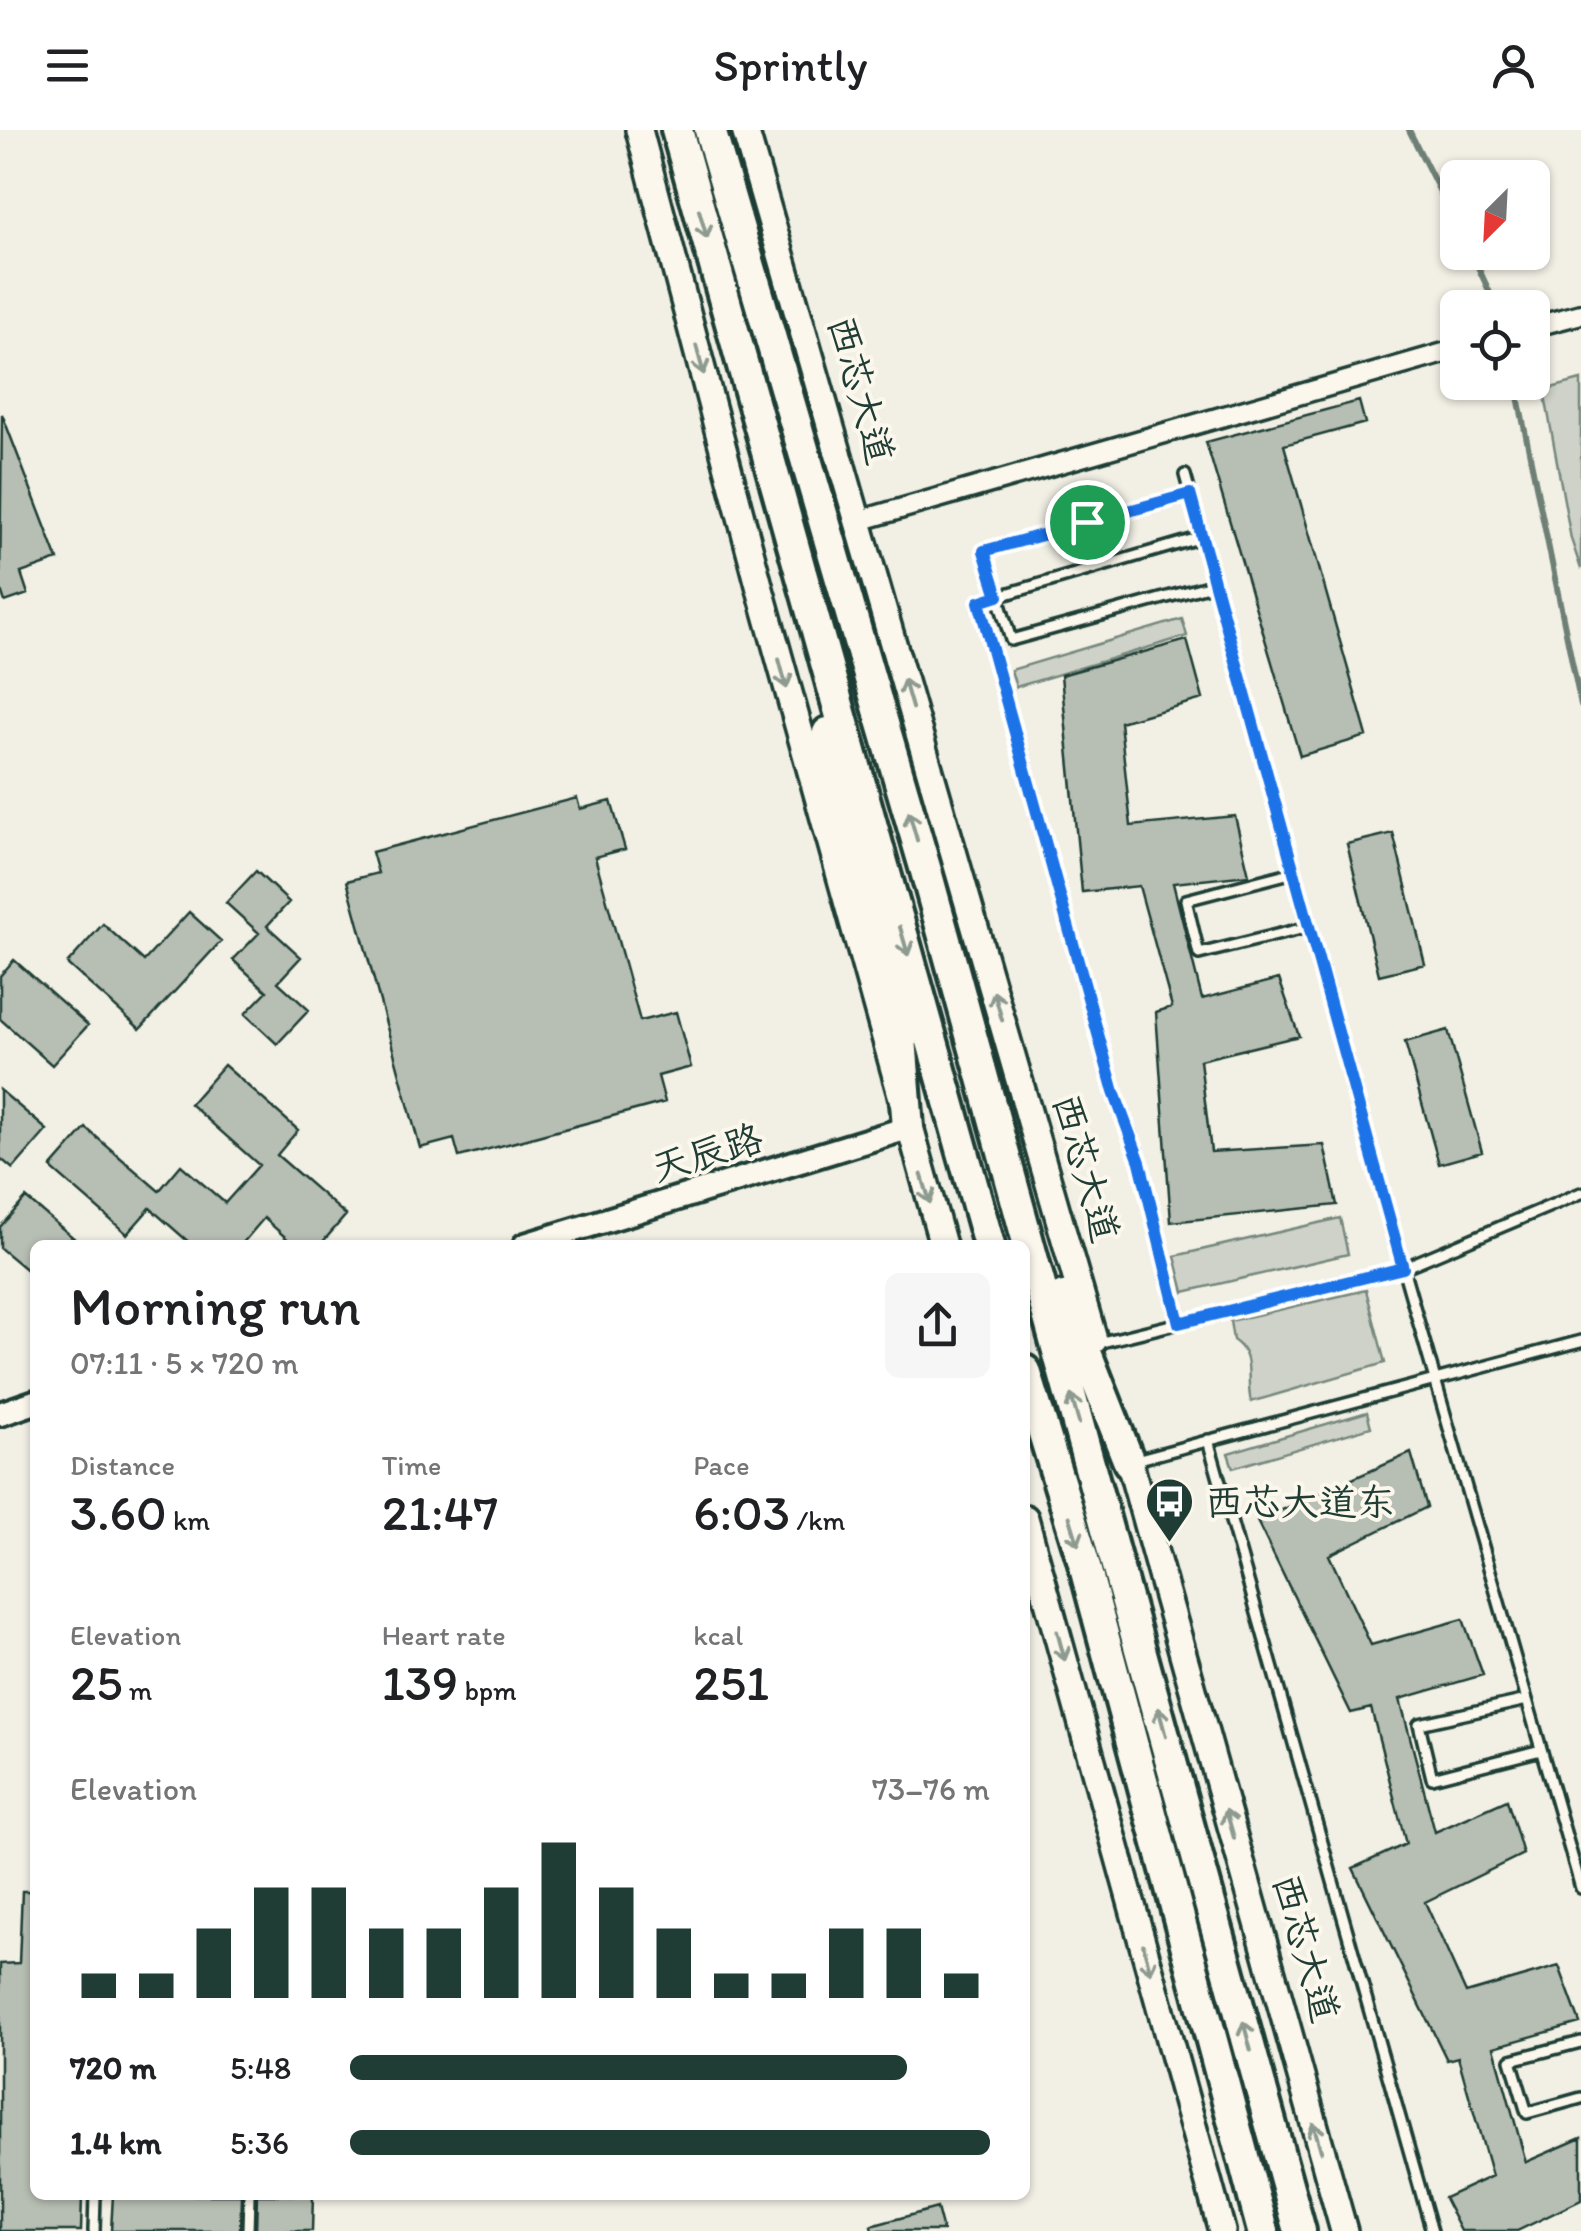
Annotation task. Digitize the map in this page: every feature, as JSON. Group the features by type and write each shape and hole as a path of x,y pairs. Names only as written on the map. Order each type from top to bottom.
{"highway":[{"path":"677,130 988,1240"},
{"name":"西芯大道","path":"710,130 926,870 1028,1240"},
{"path":"789,529 843,814 901,1038 908,1128"},
{"path":"926,870 1002,1085 1072,1324 1129,1462"},
{"name":"西芯大道","path":"1030,1248 1300,2231"},
{"path":"1030,1388 1082,1560 1263,2231"}],"main road":[{"path":"639,130 942,1240"},
{"name":"西芯大道","path":"745,130 1129,1462 1344,2231"},
{"path":"1030,1536 1222,2231"}],"street":[{"path":"1550,322 1581,314"},
{"path":"858,521 1440,353"},
{"name":"天辰路","path":"541,1240 908,1128"},
{"path":"0,1414 30,1404"}],"lane":[{"path":"1185,475 1434,1380 1581,1888"},
{"path":"1190,494 984,551 1011,640 1215,584"},
{"path":"1179,1323 1140,1162 1114,1092 979,602 1202,537"},
{"path":"1294,872 1186,900 1199,954 1309,927"},
{"path":"1095,1344 1403,1268 1581,1193"},
{"path":"1129,1462 1580,1341"},
{"path":"1208,1440 1432,2231"},
{"path":"1526,1700 1419,1724 1432,1778 1541,1750"},
{"path":"1581,2042 1510,2060 1527,2112 1581,2098"},
{"path":"94,2231 96,2200"},
{"path":"248,2231 250,2200"}],"shaded area":[{"path":"1581,380 1581,569 1571,539 1546,400 1550,400 1550,388"},
{"path":"1182,619 1187,636 1016,687 1011,670"},
{"path":"1340,1218 1348,1254 1184,1292 1175,1256"},
{"path":"1366,1290 1385,1363 1251,1402 1247,1360 1233,1340 1230,1321"},
{"path":"1367,1412 1371,1427 1233,1468 1228,1453"}],"building":[{"path":"1359,401 1365,423 1284,445 1367,736 1300,756 1206,442"},
{"path":"2,414 58,560 21,573 28,594 5,602 0,587"},
{"path":"1187,640 1203,699 1120,722 1131,826 1235,816 1249,875 1173,883 1202,999 1279,979 1299,1036 1200,1060 1211,1152 1324,1145 1337,1205 1171,1222 1156,1012 1172,1007 1139,886 1082,892 1061,675"},
{"path":"577,798 580,809 611,801 625,849 595,857 640,1021 676,1012 691,1067 658,1076 665,1102 459,1157 454,1139 420,1148 347,881 378,873 372,852"},
{"path":"1393,833 1425,964 1379,975 1347,844"},
{"path":"256,871 289,902 267,926 301,957 278,982 309,1010 277,1044 245,1014 267,991 233,960 259,933 226,903"},
{"path":"189,912 221,941 140,1029 67,964 103,924 144,961"},
{"path":"14,960 88,1025 52,1065 0,1019 0,976"},
{"path":"1448,1030 1482,1152 1439,1164 1405,1042"},
{"path":"224,1065 298,1130 277,1155 346,1215 324,1240 288,1240 264,1218 245,1240 186,1240 150,1208 127,1234 51,1168 86,1128 159,1191 181,1165 225,1203 259,1165 190,1104"},
{"path":"0,1090 47,1130 13,1169 0,1158"},
{"path":"26,1198 76,1240 30,1240 30,1273 0,1248 0,1227"},
{"path":"1411,1453 1427,1507 1329,1555 1371,1645 1463,1619 1483,1675 1400,1699 1435,1832 1507,1800 1523,1854 1425,1902 1466,1993 1559,1966 1580,2023 1494,2047 1526,2162 1581,2138 1581,2200 1517,2231 1461,2231 1444,2198 1492,2176 1458,2057 1447,2060 1353,1868 1406,1844 1371,1708 1351,1713 1257,1521"},
{"path":"22,1891 30,1891 30,2200 82,2200 81,2231 0,2231 0,1964 19,1963"},
{"path":"113,2200 241,2200 240,2231 111,2231"},
{"path":"257,2200 313,2200 312,2231 256,2231"},
{"path":"937,2208 943,2231 872,2231 871,2226"}],"waterway":[{"path":"1409,130 1440,192"},
{"path":"1479,270 1489,290"},
{"path":"1519,400 1581,706"}],"place":[{"name":"西芯大道东","path":"1170,1544"}],"route":[{"path":"1190,494 1403,1268 1179,1323 1140,1162 1114,1092 979,602 998,596 984,551 1087,522 1190,494"}]}
